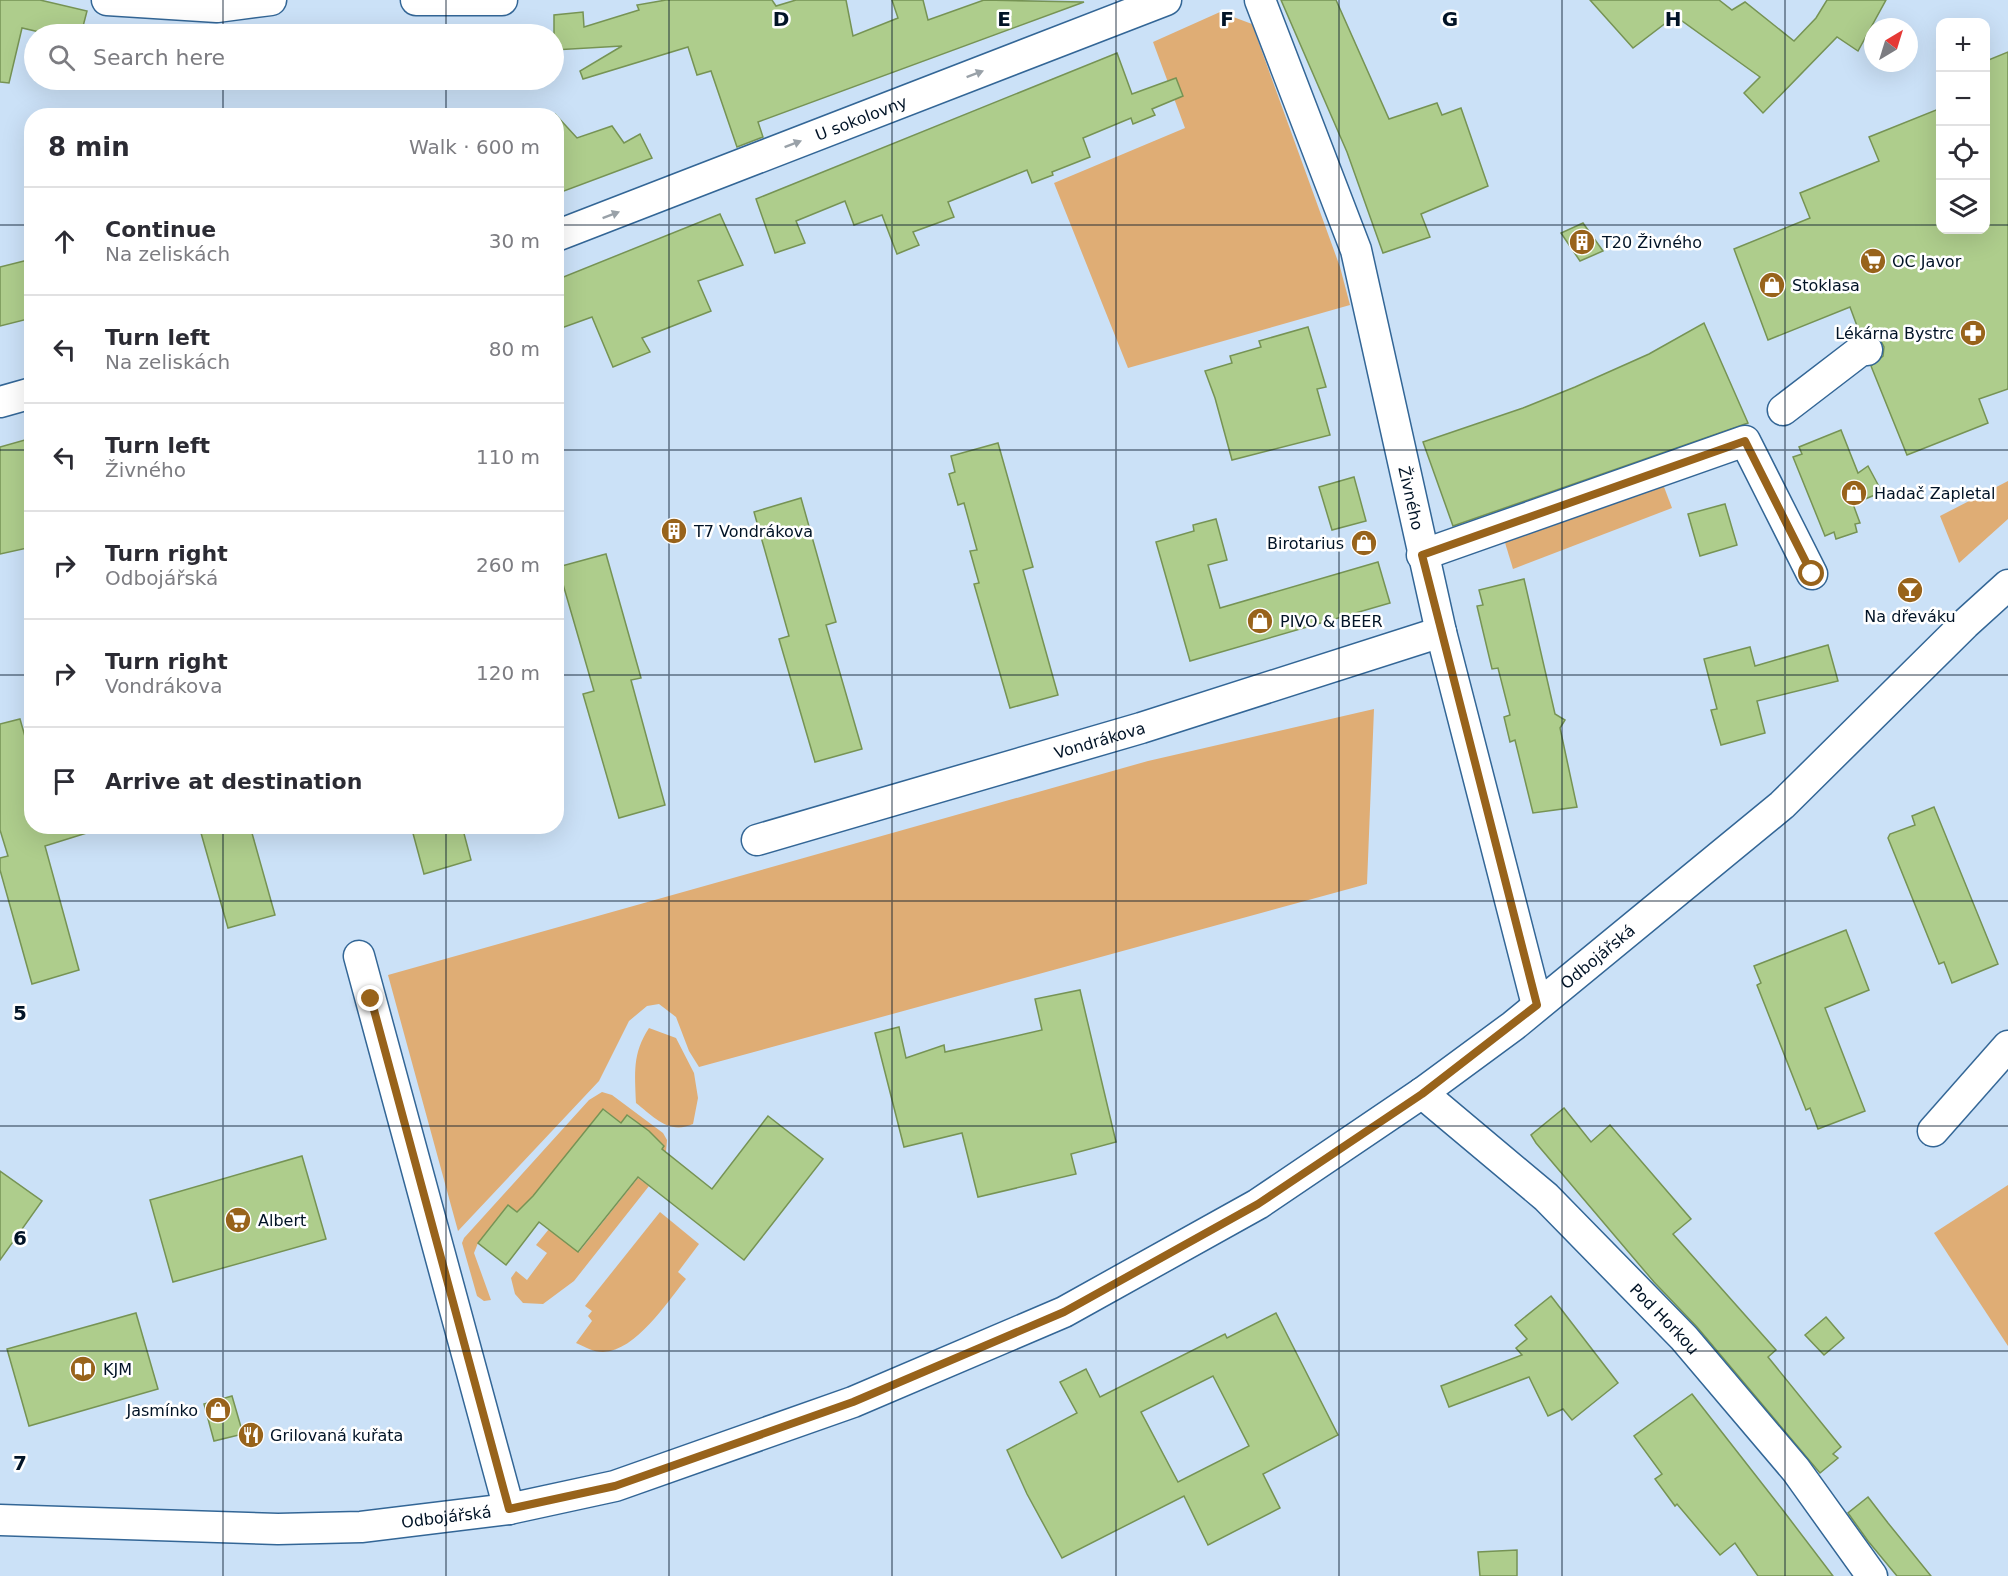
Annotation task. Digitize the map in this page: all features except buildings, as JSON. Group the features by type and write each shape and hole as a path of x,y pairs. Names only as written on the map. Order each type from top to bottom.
{"street":[{"path":"107,0 217,7 271,0"},
{"path":"416,0 502,0"},
{"name":"U sokolovny","path":"564,233 1166,0"},
{"name":"Živného","path":"1260,0 1356,250 1422,555 1537,1005"},
{"path":"1783,410 1860,351 1867,350"},
{"path":"0,402 24,395"},
{"path":"1422,555 1745,441 1812,574"},
{"name":"Odbojářská","path":"0,1520 278,1529 361,1527 509,1509 627,1482 853,1402 1064,1312 1258,1204 1422,1094 1537,1005 1782,805 1965,624 2008,585"},
{"name":"Vondrákova","path":"757,840 1141,728 1441,632"},
{"path":"359,956 509,1509"},
{"path":"1933,1131 2008,1046"},
{"name":"Pod Horkou","path":"1422,1094 1546,1197 1684,1338 1796,1470 1872,1576"}],"shaded area":[{"path":"1220,12 1252,24 1340,267 1350,305 1128,368 1054,183 1185,128 1153,42"},
{"path":"1661,479 1672,508 1513,569 1503,536"},
{"path":"2008,481 2008,519 1959,563 1940,516"},
{"path":"1374,709 1367,884 699,1067 689,1051 676,1017 659,1004 647,1006 629,1021 599,1081 458,1231 388,975 1148,761"},
{"path":"649,1028 676,1038 694,1073 698,1098 693,1124 684,1127 669,1126 636,1103 637,1055"},
{"path":"602,1092 612,1095 663,1133 667,1140 666,1152 662,1149 664,1146 628,1115 621,1123 604,1109 519,1214 508,1205 478,1243 474,1253 491,1300 484,1301 477,1296 462,1243 464,1238 589,1100"},
{"path":"638,1178 649,1186 574,1281 543,1304 523,1303 515,1294 511,1278 516,1271 527,1280 547,1253 536,1245 549,1229 579,1252"},
{"path":"2008,1185 2008,1346 1934,1233"},
{"path":"660,1212 699,1244 678,1272 686,1279 639,1335 615,1350 603,1352 576,1343 592,1321 588,1316 592,1311 585,1306"}],"place":[{"name":"T20 Živného","path":"1582,242"},
{"name":"OC Javor","path":"1873,261"},
{"name":"Stoklasa","path":"1772,285"},
{"name":"Lékárna Bystrc","path":"1973,333"},
{"name":"Hadač Zapletal","path":"1854,493"},
{"name":"T7 Vondrákova","path":"674,531"},
{"name":"Birotarius","path":"1364,543"},
{"name":"Na dřeváku","path":"1910,590"},
{"name":"PIVO & BEER","path":"1260,621"},
{"name":"Albert","path":"238,1220"},
{"name":"KJM","path":"83,1369"},
{"name":"Jasmínko","path":"218,1410"},
{"name":"Grilovaná kuřata","path":"251,1435"}],"route":[{"path":"371,999 509,1509 615,1486 853,1402 1064,1312 1258,1204 1422,1094 1513,1026 1537,1005 1499,864 1422,555 1745,441 1812,574"}]}
